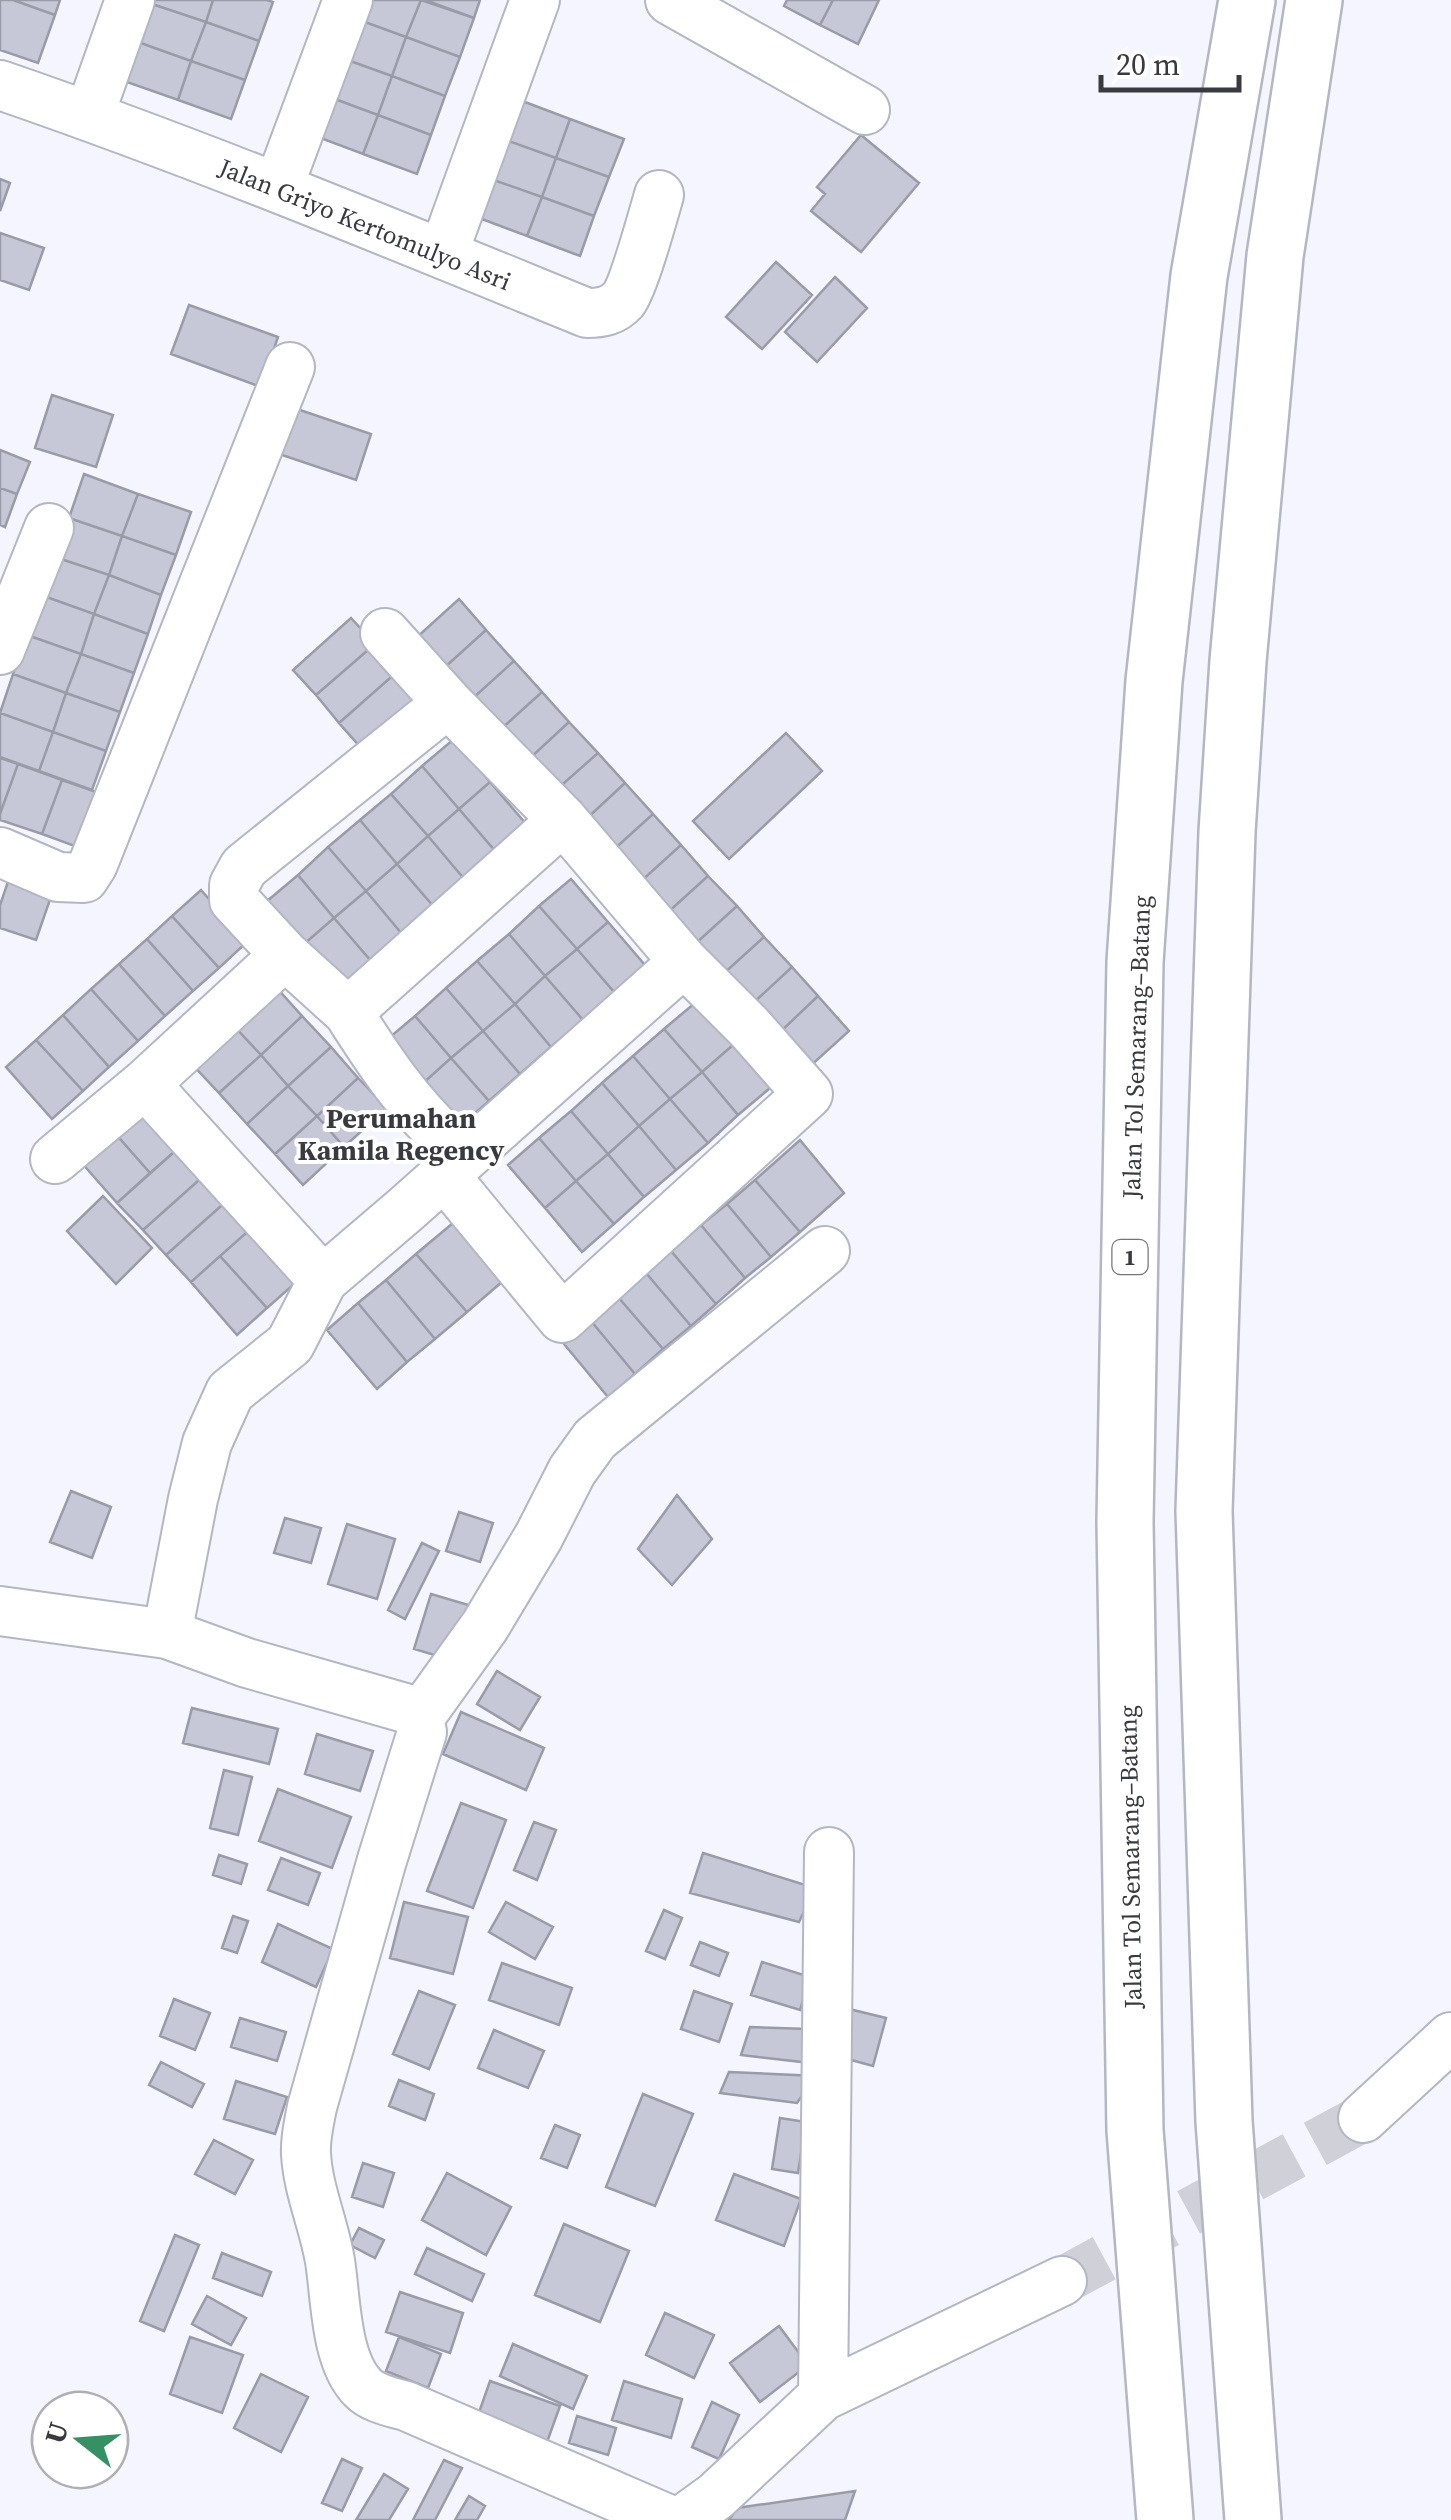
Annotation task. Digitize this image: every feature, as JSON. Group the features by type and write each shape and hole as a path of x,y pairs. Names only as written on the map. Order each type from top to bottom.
{"highway":[{"name":"Jalan Tol Semarang–Batang","path":"1165,2520 1135,2130 1124,1522 1135,962 1154,681 1195,314 1247,0"},
{"path":"1253,2520 1224,2121 1204,1511 1227,832 1238,661 1275,256 1314,0"}],"street":[{"path":"89,116 130,0"},
{"path":"278,188 348,0"},
{"path":"443,254 535,0"},
{"path":"670,0 865,110"},
{"name":"Jalan Griyo Kertomulyo Asri","path":"0,84 278,188 587,313 612,310 626,298 659,195"},
{"path":"0,852 58,877 84,878 94,864 290,366"},
{"path":"0,650 49,528"},
{"path":"385,633 564,820 684,962 750,1027 808,1094 562,1318 444,1175"},
{"path":"444,1175 450,1143 421,1116 348,1012 285,955 234,900 234,885 244,866 448,703"},
{"path":"348,1012 564,820"},
{"path":"55,1160 145,1084 285,955"},
{"path":"167,1634 207,1443 230,1392 290,1344 323,1280 684,962"},
{"path":"145,1084 323,1280"},
{"path":"420,1718 486,1626 572,1471 595,1439 825,1252"},
{"path":"0,1611 167,1634 247,1663 412,1710 420,1718 422,1732 376,1879 306,2138 306,2157 330,2261 342,2347 354,2376 365,2390 378,2397 670,2520"},
{"path":"823,2396 829,1852"},
{"path":"1363,2118 1451,2037"},
{"path":"683,2520 716,2496 823,2396 1062,2281"}],"building":[{"path":"0,0 13,0 55,15 38,63 0,50"},
{"path":"13,0 60,0 55,15"},
{"path":"153,0 213,0 206,22 152,4"},
{"path":"213,0 273,2 259,41 206,22"},
{"path":"360,0 421,0 406,37 354,18"},
{"path":"421,0 474,18 460,57 406,37"},
{"path":"425,0 480,0 474,18"},
{"path":"787,0 833,0 820,25 784,6"},
{"path":"833,0 879,0 858,44 820,25"},
{"path":"152,4 206,22 191,61 138,42"},
{"path":"354,18 406,37 392,76 339,57"},
{"path":"206,22 259,41 245,80 191,61"},
{"path":"406,37 460,57 445,96 392,76"},
{"path":"138,42 191,61 178,100 124,81"},
{"path":"339,57 392,76 378,115 324,95"},
{"path":"191,61 245,80 231,119 178,100"},
{"path":"392,76 445,96 431,135 378,115"},
{"path":"324,95 378,115 363,154 310,134"},
{"path":"517,99 570,119 556,158 503,139"},
{"path":"378,115 431,135 417,174 363,154"},
{"path":"570,119 624,139 609,177 556,158"},
{"path":"861,135 919,183 861,252 811,211 825,194 817,187"},
{"path":"503,139 556,158 542,197 488,178"},
{"path":"556,158 609,177 594,216 542,197"},
{"path":"488,178 542,197 527,236 474,216"},
{"path":"0,179 10,183 0,211"},
{"path":"542,197 594,216 580,256 527,236"},
{"path":"0,233 44,248 29,290 0,280"},
{"path":"776,262 812,295 762,349 726,317"},
{"path":"835,277 867,308 817,362 785,332"},
{"path":"189,305 278,337 261,387 171,354"},
{"path":"52,395 113,415 96,467 35,448"},
{"path":"294,408 371,434 356,480 279,454"},
{"path":"0,450 30,462 17,494 0,488"},
{"path":"84,474 138,494 122,536 69,518"},
{"path":"0,488 17,494 5,527 0,525"},
{"path":"138,494 191,512 176,555 122,536"},
{"path":"69,518 122,536 109,575 55,557"},
{"path":"122,536 176,555 161,595 109,575"},
{"path":"55,557 109,575 94,614 41,595"},
{"path":"109,575 161,595 148,634 94,614"},
{"path":"41,595 94,614 81,654 27,635"},
{"path":"459,599 486,630 444,668 416,638"},
{"path":"94,614 148,634 134,673 81,654"},
{"path":"351,618 375,644 316,695 293,670"},
{"path":"486,630 514,661 472,699 444,668"},
{"path":"27,635 81,654 66,693 13,674"},
{"path":"375,644 398,671 339,723 316,695"},
{"path":"81,654 134,673 120,712 66,693"},
{"path":"514,661 542,692 500,730 472,699"},
{"path":"398,671 421,698 363,750 339,723"},
{"path":"13,674 66,693 53,732 0,713"},
{"path":"542,692 569,722 528,760 500,730"},
{"path":"66,693 120,712 106,751 53,732"},
{"path":"0,713 53,732 39,771 0,757"},
{"path":"569,722 598,753 555,791 528,760"},
{"path":"53,732 106,751 92,790 39,771"},
{"path":"786,733 822,771 729,859 693,821"},
{"path":"454,739 490,782 459,809 422,766"},
{"path":"598,753 625,783 583,822 555,791"},
{"path":"0,758 18,764 0,814"},
{"path":"18,764 62,780 42,834 0,820"},
{"path":"422,766 459,809 428,836 391,794"},
{"path":"62,780 99,793 80,848 42,834"},
{"path":"490,782 527,825 496,852 459,809"},
{"path":"625,783 653,814 611,852 583,822"},
{"path":"391,794 428,836 397,864 360,820"},
{"path":"459,809 496,852 465,880 428,836"},
{"path":"653,814 681,845 639,883 611,852"},
{"path":"360,820 397,864 366,891 328,847"},
{"path":"428,836 465,880 434,907 397,864"},
{"path":"681,845 708,876 666,914 639,883"},
{"path":"328,847 366,891 334,918 298,875"},
{"path":"397,864 434,907 402,934 366,891"},
{"path":"11,873 54,888 36,940 0,928 0,905"},
{"path":"298,875 334,918 303,945 266,902"},
{"path":"708,876 737,906 695,944 666,914"},
{"path":"571,879 608,922 577,949 539,906"},
{"path":"201,890 247,942 219,968 172,916"},
{"path":"366,891 402,934 371,961 334,918"},
{"path":"539,906 577,949 545,976 509,934"},
{"path":"737,906 764,937 722,975 695,944"},
{"path":"172,916 219,968 193,991 147,939"},
{"path":"334,918 371,961 340,989 303,945"},
{"path":"608,922 645,965 614,992 577,949"},
{"path":"509,934 545,976 515,1004 477,961"},
{"path":"764,937 792,967 750,1006 722,975"},
{"path":"147,939 193,991 165,1016 119,964"},
{"path":"577,949 614,992 583,1020 545,976"},
{"path":"477,961 515,1004 483,1031 446,988"},
{"path":"119,964 165,1016 138,1041 91,989"},
{"path":"792,967 818,996 777,1035 750,1006"},
{"path":"545,976 583,1020 551,1047 515,1004"},
{"path":"275,986 302,1016 261,1055 233,1025"},
{"path":"446,988 483,1031 451,1058 415,1016"},
{"path":"91,989 138,1041 109,1067 63,1015"},
{"path":"818,996 849,1031 807,1069 777,1035"},
{"path":"696,1002 733,1045 702,1072 664,1029"},
{"path":"515,1004 551,1047 520,1074 483,1031"},
{"path":"63,1015 109,1067 83,1091 36,1040"},
{"path":"302,1016 331,1047 288,1086 261,1055"},
{"path":"415,1016 451,1058 421,1085 383,1043"},
{"path":"233,1025 261,1055 219,1093 191,1063"},
{"path":"664,1029 702,1072 670,1099 633,1056"},
{"path":"483,1031 520,1074 489,1101 451,1058"},
{"path":"36,1040 83,1091 52,1119 6,1067"},
{"path":"733,1045 770,1088 738,1115 702,1072"},
{"path":"331,1047 358,1078 317,1116 288,1086"},
{"path":"261,1055 288,1086 247,1124 219,1093"},
{"path":"633,1056 670,1099 639,1126 602,1083"},
{"path":"451,1058 489,1101 457,1129 421,1085"},
{"path":"702,1072 738,1115 708,1143 670,1099"},
{"path":"358,1078 387,1108 344,1147 317,1116"},
{"path":"602,1083 639,1126 608,1154 571,1111"},
{"path":"288,1086 317,1116 275,1154 247,1124"},
{"path":"140,1095 183,1144 150,1173 107,1124"},
{"path":"670,1099 708,1143 676,1170 639,1126"},
{"path":"571,1111 608,1154 576,1181 539,1138"},
{"path":"317,1116 344,1147 303,1185 275,1154"},
{"path":"107,1124 150,1173 117,1203 73,1153"},
{"path":"639,1126 676,1170 644,1197 608,1154"},
{"path":"539,1138 576,1181 545,1208 508,1165"},
{"path":"800,1140 844,1193 800,1232 755,1180"},
{"path":"183,1144 208,1172 143,1230 117,1203"},
{"path":"608,1154 644,1197 614,1224 576,1181"},
{"path":"208,1172 230,1198 166,1255 143,1230"},
{"path":"755,1180 800,1232 771,1257 727,1204"},
{"path":"576,1181 614,1224 582,1252 545,1208"},
{"path":"103,1196 152,1248 116,1284 67,1231"},
{"path":"230,1198 254,1226 191,1282 166,1255"},
{"path":"727,1204 771,1257 745,1278 701,1225"},
{"path":"453,1223 503,1281 467,1312 416,1254"},
{"path":"701,1225 745,1278 716,1304 671,1251"},
{"path":"254,1226 301,1278 267,1308 220,1256"},
{"path":"671,1251 716,1304 691,1326 646,1273"},
{"path":"416,1254 467,1312 435,1339 386,1280"},
{"path":"220,1256 267,1308 237,1335 191,1282"},
{"path":"646,1273 691,1326 663,1349 618,1297"},
{"path":"386,1280 435,1339 407,1362 358,1303"},
{"path":"618,1297 663,1349 635,1374 591,1321"},
{"path":"358,1303 407,1362 377,1389 327,1330"},
{"path":"591,1321 635,1374 608,1397 564,1344"},
{"path":"71,1491 111,1507 92,1558 50,1542"},
{"path":"677,1495 712,1539 672,1585 638,1549"},
{"path":"459,1512 493,1523 480,1562 446,1551"},
{"path":"285,1518 321,1528 311,1563 274,1553"},
{"path":"347,1524 395,1539 377,1599 328,1584"},
{"path":"422,1543 439,1551 405,1619 388,1610"},
{"path":"431,1594 472,1606 455,1661 414,1649"},
{"path":"497,1671 540,1697 520,1730 477,1704"},
{"path":"192,1708 278,1729 269,1764 183,1743"},
{"path":"461,1712 544,1748 526,1790 443,1754"},
{"path":"317,1734 373,1751 360,1791 305,1774"},
{"path":"224,1770 252,1777 238,1835 210,1828"},
{"path":"278,1789 351,1817 332,1868 259,1841"},
{"path":"461,1803 506,1820 473,1908 427,1891"},
{"path":"534,1822 556,1830 537,1880 514,1870"},
{"path":"703,1853 815,1888 799,1922 690,1893"},
{"path":"219,1855 247,1864 241,1884 213,1875"},
{"path":"281,1858 320,1873 308,1905 268,1890"},
{"path":"404,1902 468,1917 453,1974 390,1958"},
{"path":"506,1902 553,1927 535,1959 489,1932"},
{"path":"664,1910 682,1918 665,1959 646,1951"},
{"path":"233,1916 248,1921 237,1953 222,1948"},
{"path":"278,1924 333,1949 316,1987 262,1962"},
{"path":"700,1942 728,1953 719,1976 691,1965"},
{"path":"762,1962 810,1977 800,2010 751,1995"},
{"path":"502,1963 572,1988 559,2025 489,2000"},
{"path":"419,1991 455,2005 429,2069 393,2054"},
{"path":"694,1991 732,2004 719,2042 681,2029"},
{"path":"174,1999 210,2013 195,2050 160,2036"},
{"path":"845,2008 886,2018 873,2066 833,2055"},
{"path":"240,2018 286,2032 277,2061 231,2047"},
{"path":"750,2027 808,2029 819,2064 741,2055"},
{"path":"494,2030 544,2051 528,2088 478,2068"},
{"path":"161,2062 204,2084 192,2107 149,2085"},
{"path":"729,2072 816,2076 797,2103 720,2093"},
{"path":"399,2080 434,2094 425,2120 389,2106"},
{"path":"236,2081 287,2097 275,2134 224,2119"},
{"path":"643,2094 693,2114 655,2206 606,2187"},
{"path":"780,2118 806,2122 798,2173 772,2169"},
{"path":"555,2125 580,2135 567,2168 541,2158"},
{"path":"214,2140 253,2160 235,2194 195,2174"},
{"path":"363,2163 394,2173 383,2207 352,2197"},
{"path":"447,2173 511,2207 486,2255 422,2220"},
{"path":"734,2174 801,2199 784,2246 716,2220"},
{"path":"564,2224 629,2251 600,2322 535,2295"},
{"path":"359,2228 384,2240 375,2258 350,2245"},
{"path":"175,2235 199,2245 164,2331 140,2321"},
{"path":"427,2248 484,2274 472,2301 415,2274"},
{"path":"222,2253 271,2272 262,2296 213,2278"},
{"path":"400,2292 463,2313 450,2353 386,2332"},
{"path":"207,2296 246,2318 231,2345 192,2324"},
{"path":"665,2313 714,2335 694,2378 646,2355"},
{"path":"779,2326 808,2365 760,2402 730,2363"},
{"path":"190,2337 243,2355 222,2413 170,2394"},
{"path":"399,2337 441,2354 428,2388 386,2371"},
{"path":"513,2344 587,2376 573,2409 500,2376"},
{"path":"261,2374 308,2397 281,2452 234,2428"},
{"path":"490,2381 560,2406 546,2445 476,2421"},
{"path":"624,2381 682,2399 671,2438 612,2420"},
{"path":"712,2402 739,2415 719,2459 692,2447"},
{"path":"577,2416 616,2428 608,2455 569,2443"},
{"path":"342,2459 362,2468 342,2511 322,2503"},
{"path":"444,2460 462,2468 435,2520 413,2520"},
{"path":"384,2474 408,2489 389,2520 356,2520"},
{"path":"855,2491 845,2520 729,2520 737,2508"},
{"path":"469,2496 485,2506 477,2520 455,2520"}],"tunnel":[{"path":"1062,2281 1363,2118"}],"district":[{"name":"Perumahan Kamila Regency","path":"401,1134"}]}
